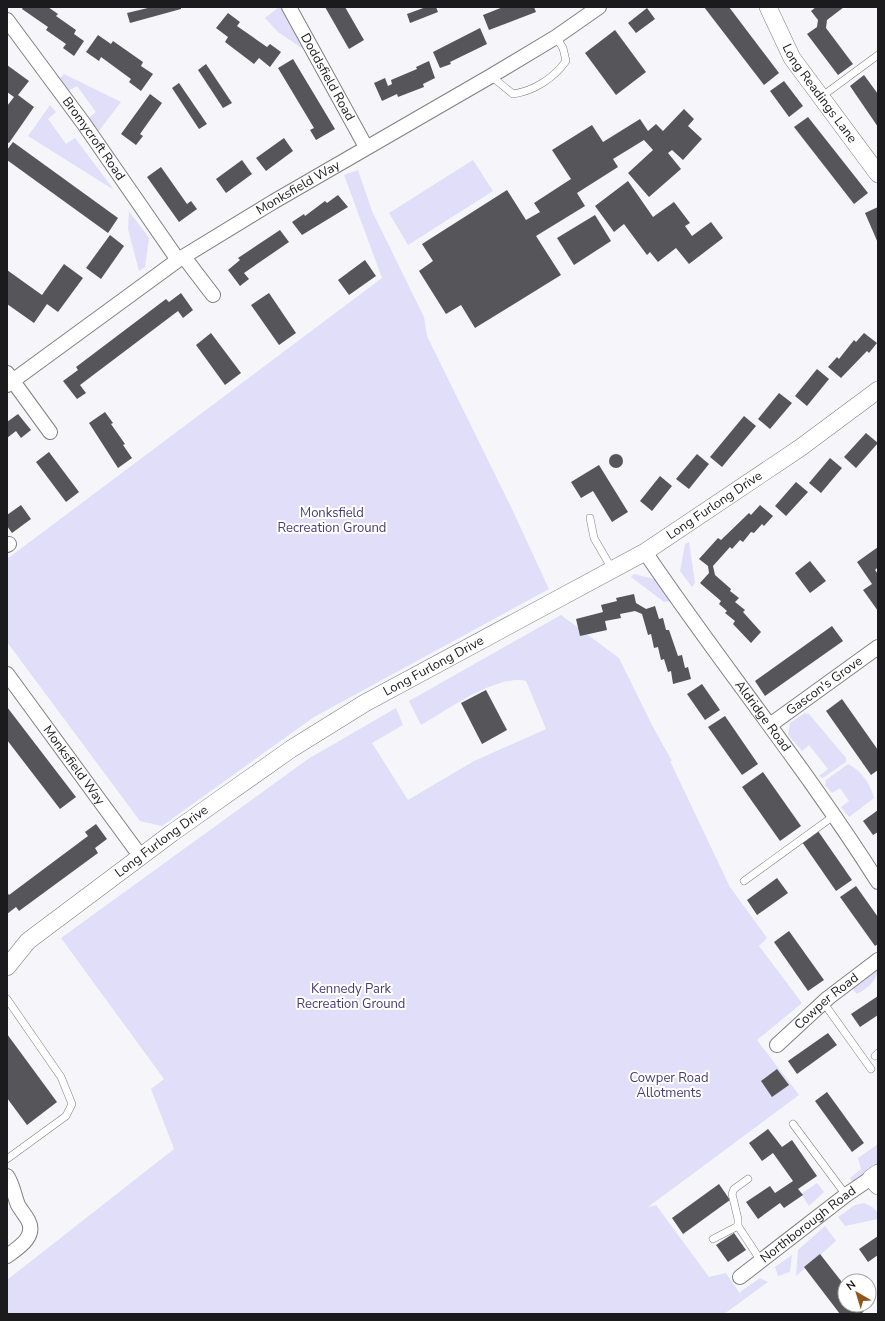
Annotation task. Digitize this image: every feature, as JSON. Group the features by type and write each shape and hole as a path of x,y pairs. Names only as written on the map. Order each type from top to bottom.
{"street":[{"name":"Doddsfield Road","path":"290,7 366,147"},
{"name":"Monksfield Way","path":"9,379 181,259 273,202 556,37 599,7"},
{"name":"Long Readings Lane","path":"768,7 792,58 878,174"},
{"name":"Bromycroft Road","path":"7,20 181,259 214,296"},
{"path":"9,379 50,432"},
{"name":"Long Furlong Drive","path":"7,967 28,941 141,857 291,749 365,703 645,552 800,448 878,390"},
{"name":"Aldridge Road","path":"645,552 683,608 835,815 878,882"},
{"name":"Gascon's Grove","path":"770,725 878,647"},
{"name":"Monksfield Way","path":"7,674 141,857"},
{"name":"Cowper Road","path":"777,1045 823,1002 878,960"},
{"path":"7,1176 11,1181 19,1205 30,1222 31,1231 26,1242 7,1256"},
{"name":"Northborough Road","path":"740,1277 846,1195 876,1179"}],"lane":[{"path":"491,76 513,94 526,92 558,73 566,61 563,48 556,37"},
{"path":"821,97 878,56"},
{"path":"590,518 594,538 612,569"},
{"path":"744,881 835,815"},
{"path":"7,999 61,1077 72,1104 66,1116 7,1159"},
{"path":"823,1002 871,1069"},
{"path":"793,1124 846,1195"},
{"path":"748,1179 734,1189 732,1194 738,1219 738,1226 762,1261"},
{"path":"713,1238 738,1226"}],"green space":[{"path":"279,7 288,7 309,53 278,32 265,18"},
{"path":"64,74 121,102 98,132 89,118 96,112 77,86 68,91 60,78"},
{"path":"50,105 56,112 48,119 66,144 75,138 114,190 28,136"},
{"path":"473,160 493,191 408,245 389,213"},
{"name":"Monksfield Recreation Ground","path":"358,170 372,211 424,317 427,336 511,507 549,589 314,717 162,826 140,821 7,642 7,559 382,278 344,175"},
{"path":"129,211 149,238 145,267 139,271 128,229"},
{"path":"689,542 695,583 692,587 680,571 685,544"},
{"path":"634,574 662,581 671,601 664,602 631,577"},
{"name":"Kennedy Park Recreation Ground","path":"561,615 619,658 653,727 672,761 670,761 730,887 767,938 759,946 802,1003 757,1040 799,1095 648,1207 656,1205 709,1277 726,1273 741,1295 740,1292 760,1278 768,1282 724,1314 7,1314 7,1280 174,1149 151,1089 164,1079 61,938 308,759 396,708 403,725 372,743 408,800 474,761 546,729 526,681 514,680 487,688 472,695 421,725 409,701"},
{"path":"805,713 809,714 846,758 846,762 823,778 819,776 828,769 809,745 802,751 788,735 790,723"},
{"path":"848,764 865,778 874,798 849,817 841,807 849,801 840,788 832,793 825,785 826,780"},
{"path":"878,967 878,972 872,983 857,994 854,991 854,984"},
{"path":"878,1144 878,1163 852,1182 850,1178 861,1169 858,1158"},
{"path":"817,1183 824,1192 809,1206 801,1194"},
{"path":"864,1203 874,1209 877,1213 878,1219 845,1226 838,1217 855,1205"},
{"path":"825,1226 836,1241 796,1276 798,1250"},
{"path":"792,1255 790,1272 778,1276 775,1267"}],"building":[{"path":"23,7 48,7 58,14 56,16 76,30 74,34 84,41 74,56 63,48 66,44 46,30 48,27 22,9"},
{"path":"152,7 181,7 181,9 130,23 127,13"},
{"path":"325,7 345,7 364,40 349,49"},
{"path":"426,7 436,7 438,12 410,23 407,14"},
{"path":"503,7 534,7 536,12 489,30 483,15"},
{"path":"704,7 729,7 779,73 764,85"},
{"path":"816,7 844,7 827,20 826,28 853,64 838,75 807,34 817,27 818,20 811,11"},
{"path":"647,8 655,19 636,33 628,23"},
{"path":"228,13 240,22 237,26 267,47 270,44 281,52 270,67 259,58 254,64 225,42 228,37 216,28"},
{"path":"480,28 487,44 450,62 451,64 440,68 433,52"},
{"path":"615,30 646,72 616,95 585,53"},
{"path":"98,35 111,44 113,41 143,62 141,66 153,74 141,91 129,82 131,79 101,57 99,61 86,52"},
{"path":"293,59 335,129 316,140 310,130 314,128 278,68"},
{"path":"429,61 435,78 423,84 424,87 398,97 397,94 382,101 374,83 385,78 388,86 392,84 391,80 417,69 416,67"},
{"path":"206,64 232,103 223,108 198,70"},
{"path":"7,65 29,81 18,95 34,107 9,143 7,142 7,106 14,97 7,92"},
{"path":"864,75 878,94 878,127 850,86"},
{"path":"784,81 803,106 789,117 770,91"},
{"path":"179,83 207,124 199,129 172,88"},
{"path":"150,94 162,103 140,134 143,136 136,145 121,134"},
{"path":"684,109 694,119 688,126 702,139 683,160 672,150 668,153 681,169 649,197 628,173 653,150 644,140 613,159 618,167 577,193 585,206 536,236 561,275 475,328 461,305 446,314 419,271 433,261 422,244 507,190 526,220 540,212 534,203 571,179 552,150 592,125 603,142 640,119 648,131 656,124 663,131"},
{"path":"808,117 868,193 854,204 794,127"},
{"path":"284,138 293,151 266,171 256,158"},
{"path":"13,142 118,218 108,233 7,160 7,150"},
{"path":"242,160 252,174 226,193 216,179"},
{"path":"161,167 187,204 191,201 197,209 179,222 147,177"},
{"path":"628,181 653,217 674,202 690,223 685,226 692,236 711,222 723,238 689,264 676,248 658,262 650,252 647,255 624,224 614,232 595,206"},
{"path":"338,195 348,207 302,235 292,222 304,214 305,216 325,201 327,203"},
{"path":"878,207 878,243 865,213"},
{"path":"595,215 611,241 574,265 557,238"},
{"path":"280,230 289,242 244,273 249,279 240,286 228,270 240,260 238,258"},
{"path":"110,235 124,246 101,279 86,268"},
{"path":"365,260 376,276 349,295 338,280"},
{"path":"64,264 83,278 58,312 47,304 34,323 7,304 7,270 42,295"},
{"path":"181,293 193,310 183,318 178,311 80,385 86,393 77,399 63,381 78,370 76,367 166,299 169,302"},
{"path":"269,293 296,333 279,345 251,305"},
{"path":"211,333 241,373 225,385 196,345"},
{"path":"864,333 877,343 869,353 867,351 841,378 828,367 837,357 839,359 854,340 856,342"},
{"path":"817,369 829,379 807,406 795,396"},
{"path":"779,393 792,403 770,429 758,419"},
{"path":"105,412 113,423 111,424 125,444 123,445 132,458 118,468 89,423"},
{"path":"18,414 31,430 21,438 16,431 7,438 7,422"},
{"path":"744,416 756,426 722,467 710,457"},
{"path":"866,433 878,443 856,468 844,457"},
{"path":"49,452 79,492 66,502 36,462"},
{"path":"613,454 619,454 623,458 623,464 619,468 613,468 609,464 609,458"},
{"path":"697,454 709,464 689,489 676,479"},
{"path":"830,458 842,468 821,493 809,483"},
{"path":"599,465 628,512 612,522 593,491 581,498 571,482"},
{"path":"660,476 672,486 652,511 640,501"},
{"path":"796,482 808,492 786,516 775,506"},
{"path":"21,505 31,519 12,533 7,526 7,515"},
{"path":"760,505 773,516 764,526 762,524 754,533 751,532 743,542 740,540 732,549 730,547 713,566 715,575 739,598 735,602 745,610 743,612 761,632 751,643 733,624 735,621 725,613 727,611 719,604 721,601 700,583 709,573 708,566 699,559 718,538 721,540 749,513 751,515"},
{"path":"878,547 878,567 875,570 878,574 878,611 863,590 872,584 857,562"},
{"path":"810,561 826,581 810,593 795,573"},
{"path":"634,594 636,603 646,609 655,606 659,619 663,618 666,630 669,630 678,656 682,655 685,668 688,667 691,679 673,684 671,671 668,672 664,659 661,660 658,647 654,648 651,634 648,635 642,614 635,611 620,614 621,618 605,621 607,630 580,636 576,619 603,612 601,605 617,601 616,598"},
{"path":"832,626 843,641 765,696 755,681"},
{"path":"702,684 720,710 705,720 687,694"},
{"path":"486,690 507,730 482,744 461,703"},
{"path":"842,699 878,750 878,770 871,775 826,711"},
{"path":"7,707 76,797 60,809 7,740"},
{"path":"725,716 758,764 742,775 708,727"},
{"path":"763,772 801,826 780,841 742,787"},
{"path":"878,810 878,832 873,835 863,821"},
{"path":"96,824 107,839 95,848 98,853 19,911 16,907 7,914 7,892 9,895 88,836 85,832"},
{"path":"818,831 852,880 836,891 802,842"},
{"path":"777,878 788,893 757,915 747,900"},
{"path":"856,886 878,917 878,944 875,946 840,897"},
{"path":"789,931 824,980 808,991 774,942"},
{"path":"878,996 878,1015 860,1027 851,1014"},
{"path":"828,1033 837,1045 797,1074 788,1061"},
{"path":"7,1034 57,1102 27,1125 7,1098"},
{"path":"777,1069 789,1085 772,1097 761,1081"},
{"path":"827,1092 864,1143 852,1152 815,1101"},
{"path":"768,1129 782,1147 792,1140 817,1176 798,1189 803,1195 784,1208 780,1203 758,1219 746,1202 770,1186 775,1193 793,1181 773,1153 762,1161 749,1143"},
{"path":"719,1184 730,1200 683,1234 672,1218"},
{"path":"734,1233 746,1250 728,1262 716,1245"},
{"path":"878,1236 878,1255 868,1262 859,1249"},
{"path":"820,1254 837,1276 837,1310 804,1267"},
{"path":"839,1313 862,1313 861,1314"}],"park label":[{"name":"Cowper Road Allotments","path":"669,1086"}]}
